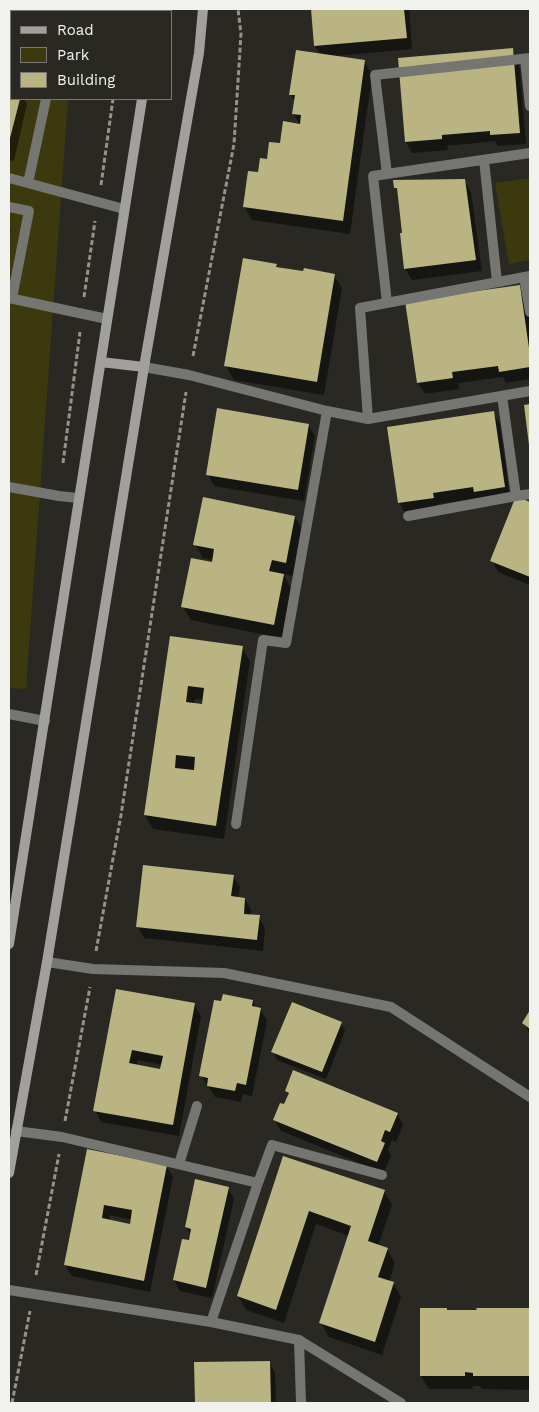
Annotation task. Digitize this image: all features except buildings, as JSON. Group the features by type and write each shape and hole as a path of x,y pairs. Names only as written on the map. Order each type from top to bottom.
{"main road":[{"path":"9,1173 47,962 144,367 199,53 203,9"},
{"path":"9,944 142,100"},
{"path":"101,362 144,367"}],"street":[{"path":"387,174 375,75 527,58 530,106"},
{"path":"28,183 46,100"},
{"path":"387,303 373,176 530,153"},
{"path":"484,160 496,282"},
{"path":"9,178 124,209"},
{"path":"9,207 29,211 10,298 107,319"},
{"path":"368,419 360,308 527,277 530,312"},
{"path":"144,367 189,375 327,411 368,419 530,391"},
{"path":"502,396 516,496"},
{"path":"236,824 263,640 286,643 327,411"},
{"path":"9,487 78,498"},
{"path":"408,516 529,495"},
{"path":"9,714 45,721"},
{"path":"47,962 93,969 224,973 391,1007 530,1097"},
{"path":"179,1164 197,1106"},
{"path":"16,1131 62,1137 258,1182"},
{"path":"211,1322 272,1145 382,1175"},
{"path":"9,1290 211,1322 299,1340 401,1403"},
{"path":"299,1340 301,1403"}],"path":[{"path":"12,1403 121,815 189,375 234,144 241,34 238,9"}],"green space":[{"path":"9,9 75,9 10,10 10,100 68,100 26,689 9,688"},
{"path":"530,178 530,260 509,264 495,183"}]}
